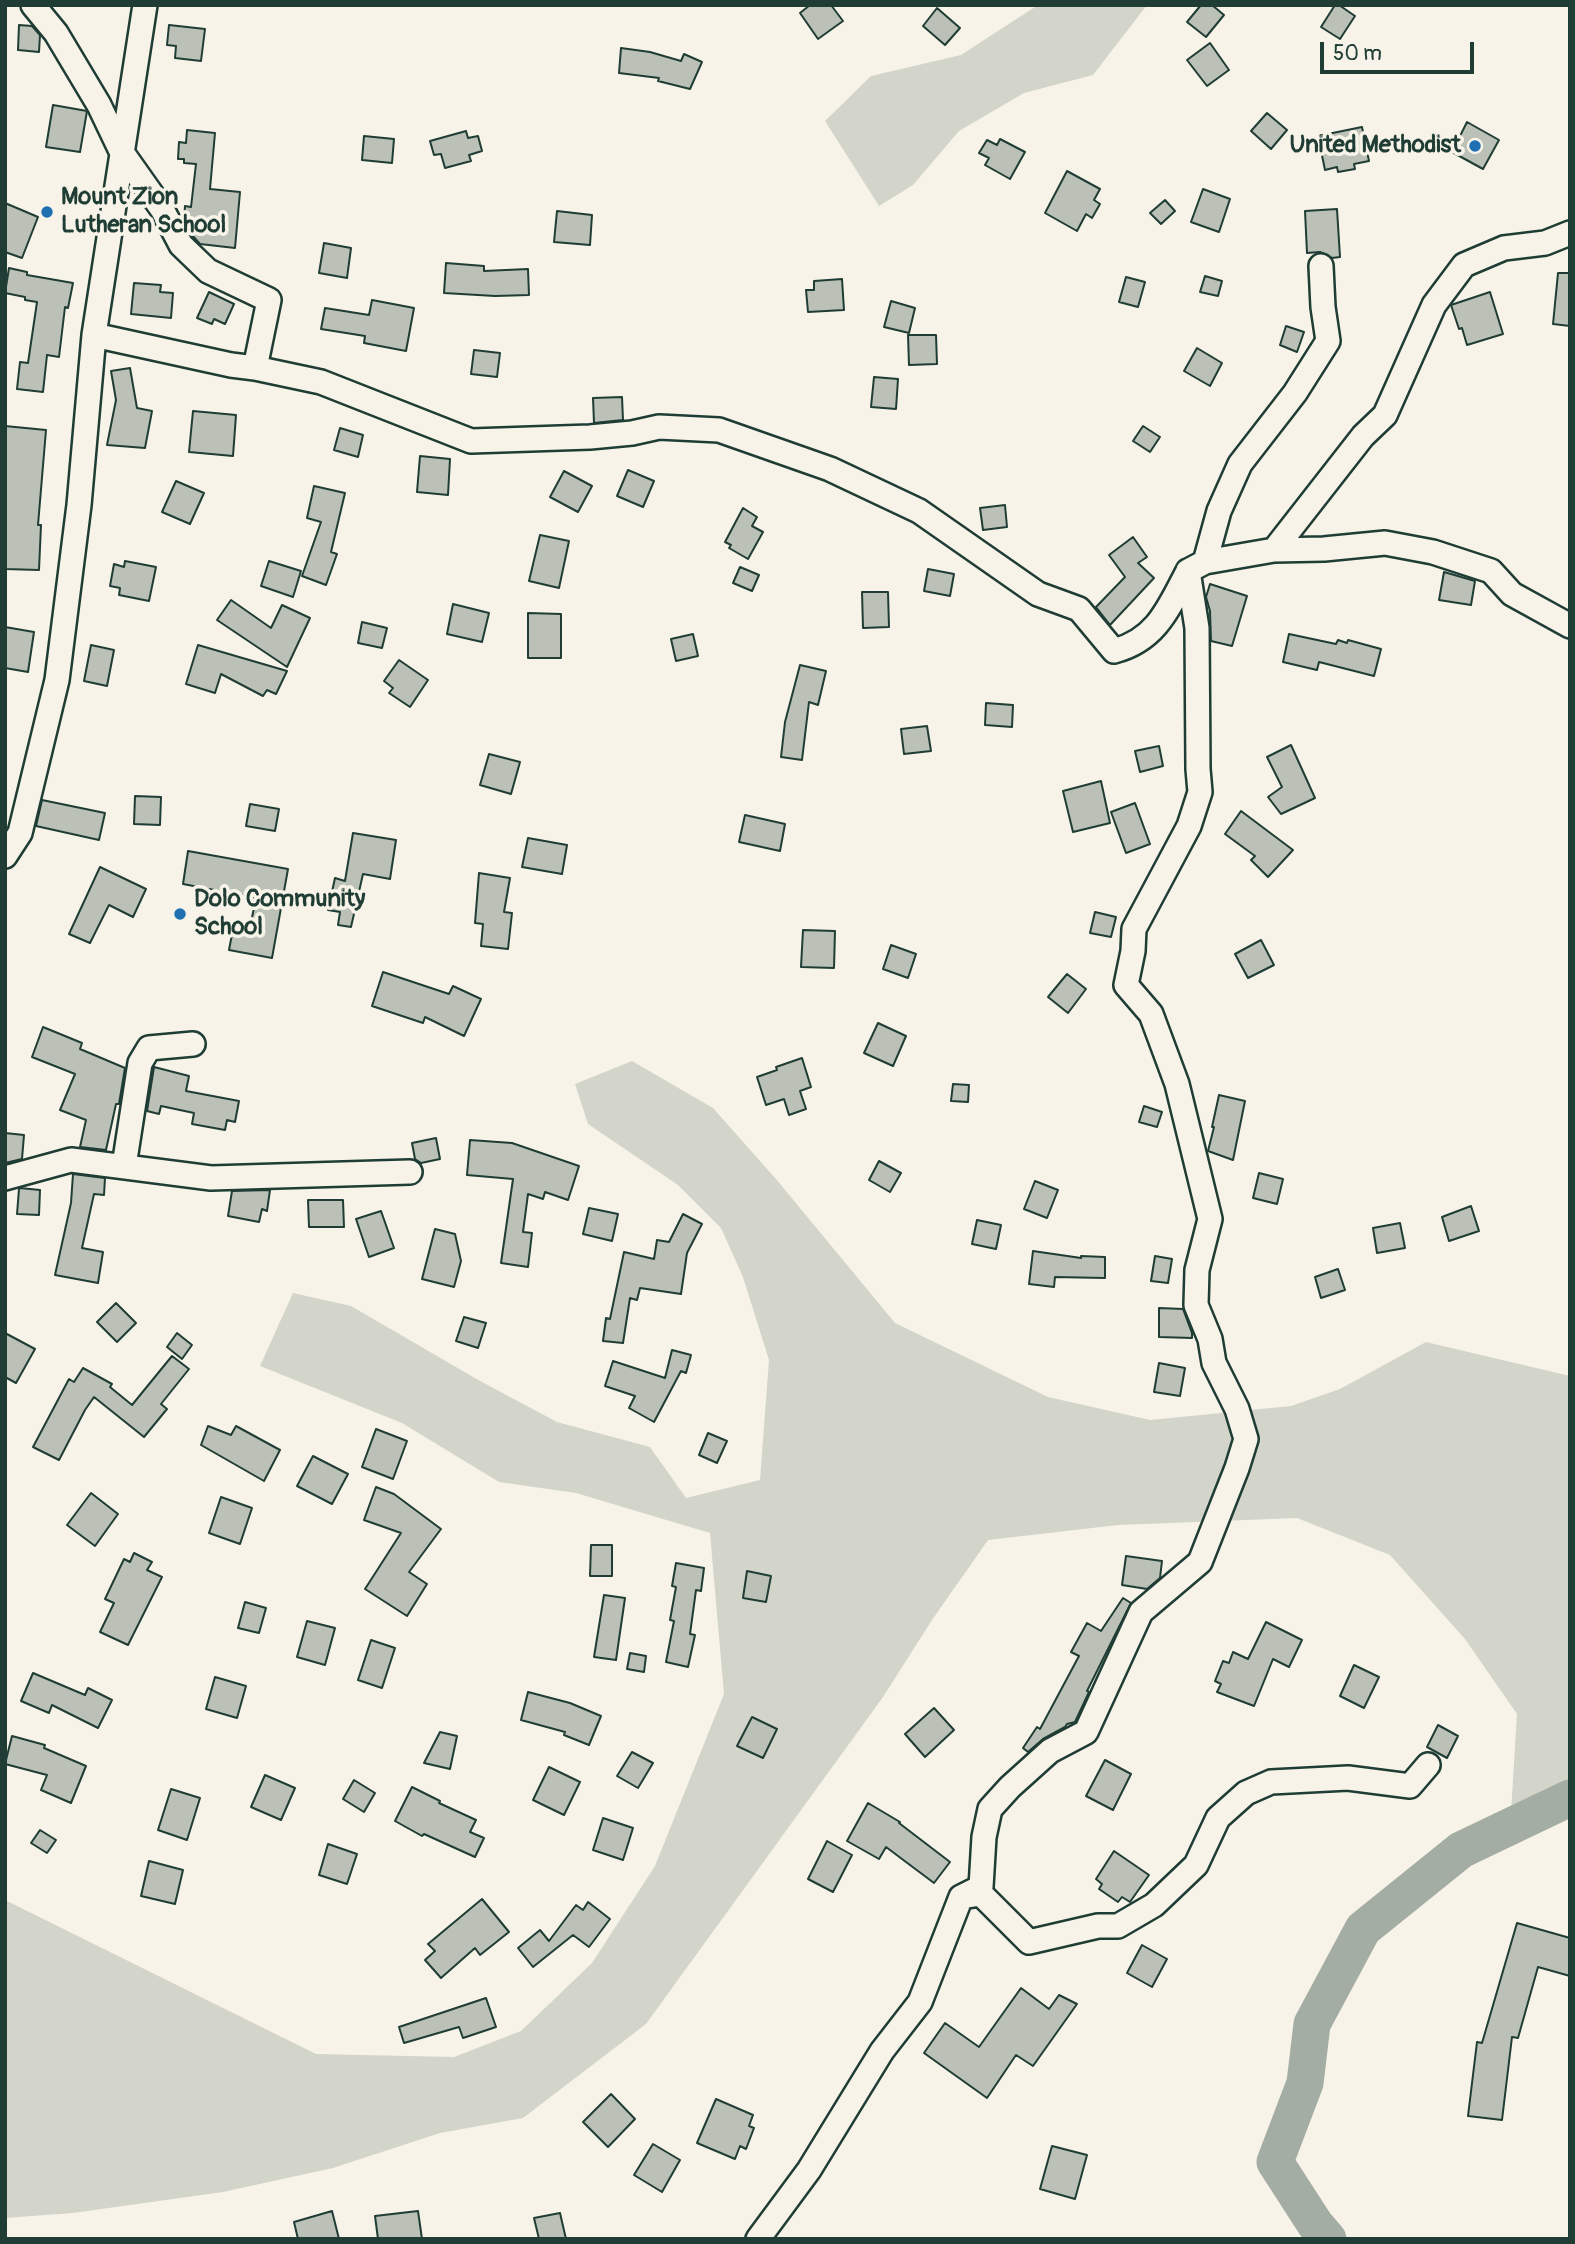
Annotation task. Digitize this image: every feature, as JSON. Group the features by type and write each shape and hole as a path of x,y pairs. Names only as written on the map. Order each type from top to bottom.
{"street":[{"path":"33,5 57,33 99,105 121,152 162,209 181,245 208,271 269,300 255,368"},
{"path":"5,856 20,833 57,680 79,505 94,335 145,5"},
{"path":"1274,550 1363,436 1385,415 1434,305 1464,265 1504,248 1545,243 1570,233"},
{"path":"94,335 321,382 471,441 590,437 659,427 719,430 830,469 919,511 1038,594 1079,609 1114,651 1133,646 1163,618 1196,567 1240,464 1295,393 1328,341 1321,266"},
{"path":"1196,567 1274,550 1324,549 1385,543 1433,552 1491,571 1512,594 1570,626"},
{"path":"758,2239 809,2170 882,2051 920,2002 961,1897 981,1887 984,1837 990,1809 1050,1751 1086,1732 1141,1612 1200,1562 1246,1439 1237,1409 1214,1363 1210,1339 1196,1305 1197,1270 1210,1219 1177,1084 1151,1014 1126,985 1133,951 1134,929 1189,825 1200,792 1196,567"},
{"path":"124,1166 140,1063 149,1048 193,1044"},
{"path":"5,1178 71,1160 211,1178 410,1172"},
{"path":"961,1897 981,1894 1028,1942 1098,1926 1118,1926 1154,1905 1196,1865 1219,1818 1245,1793 1271,1782 1348,1778 1410,1786 1428,1765"}],"shaded area":[{"path":"1038,5 1147,5 1093,75 1024,93 959,131 913,185 879,206 825,121 871,76 961,55"},
{"path":"632,1061 713,1108 776,1179 895,1323 1048,1397 1150,1420 1291,1406 1340,1389 1426,1342 1570,1376 1570,1798 1510,1828 1517,1714 1465,1639 1390,1555 1297,1518 1118,1525 988,1540 883,1697 646,2024 523,2118 440,2133 333,2168 223,2192 73,2213 5,2218 5,1900 316,2054 454,2057 521,2031 592,1963 655,1866 724,1694 710,1533 576,1493 499,1482 402,1423 260,1366 293,1293 351,1306 557,1422 650,1447 686,1498 760,1480 769,1360 743,1277 721,1228 678,1185 588,1124 575,1084"}],"building":[{"path":"810,5 831,5 843,21 818,39 800,13"},
{"path":"1201,5 1212,5 1224,15 1206,37 1187,22"},
{"path":"1335,5 1355,16 1340,39 1321,27"},
{"path":"937,8 960,28 945,45 923,26"},
{"path":"19,25 32,26 40,35 39,52 18,50"},
{"path":"169,25 205,29 201,61 175,58 176,46 167,45"},
{"path":"1210,43 1229,70 1207,86 1187,60"},
{"path":"621,48 650,52 681,61 684,54 702,62 690,89 658,81 659,78 619,73"},
{"path":"53,105 87,111 80,152 46,147"},
{"path":"1267,113 1287,130 1271,149 1251,131"},
{"name":"United Methodist","path":"1467,122 1499,140 1483,169 1452,152"},
{"path":"1362,127 1369,161 1354,164 1355,169 1338,172 1337,167 1325,170 1318,136"},
{"path":"187,130 215,133 210,189 240,192 235,248 200,244 191,234 192,227 187,227 184,220 185,206 191,207 196,164 184,163 184,159 178,159 179,142 186,143"},
{"path":"466,131 468,138 478,136 482,151 469,155 471,161 445,168 441,154 434,155 430,141"},
{"path":"364,136 394,139 392,163 362,160"},
{"path":"1000,139 1025,152 1010,179 985,165 989,158 979,153 987,140 997,145"},
{"path":"1067,171 1100,189 1094,200 1100,204 1092,218 1086,214 1077,231 1045,213"},
{"path":"1203,189 1230,199 1219,232 1191,222"},
{"path":"1165,200 1175,211 1161,224 1150,213"},
{"path":"5,203 38,217 22,258 5,252"},
{"path":"1337,209 1340,257 1332,258 1320,252 1307,253 1305,211"},
{"path":"557,211 592,215 590,245 554,242"},
{"path":"324,243 351,248 347,278 319,273"},
{"path":"446,263 484,266 484,271 528,269 529,295 444,293"},
{"path":"9,268 27,272 27,275 73,283 68,308 65,307 59,357 47,355 43,392 17,389 20,362 28,363 37,302 5,293"},
{"path":"1558,273 1570,273 1570,326 1553,324"},
{"path":"1205,276 1222,281 1218,296 1200,292"},
{"path":"1126,277 1145,282 1138,307 1119,302"},
{"path":"842,279 844,310 808,312 806,290 814,290 814,281"},
{"path":"134,283 161,285 160,292 173,293 171,318 131,314"},
{"path":"209,292 234,304 225,324 214,319 212,324 197,318"},
{"path":"1490,292 1503,334 1467,345 1451,305"},
{"path":"372,300 414,308 406,351 364,343 365,336 321,329 325,308 369,315"},
{"path":"891,301 915,308 909,333 884,327"},
{"path":"1286,326 1304,332 1297,352 1280,345"},
{"path":"908,335 936,335 937,364 909,365"},
{"path":"1197,348 1222,363 1210,386 1184,371"},
{"path":"474,350 500,353 497,377 471,374"},
{"path":"130,368 137,408 152,411 145,448 107,445 116,400 111,371"},
{"path":"874,377 898,379 896,409 871,407"},
{"path":"622,397 623,420 594,423 593,398"},
{"path":"193,411 236,415 233,456 189,452"},
{"path":"5,426 46,430 38,525 41,525 39,570 5,569"},
{"path":"1143,426 1160,437 1150,452 1133,441"},
{"path":"340,428 363,435 358,457 334,450"},
{"path":"420,456 450,459 448,495 417,492"},
{"path":"628,470 654,481 643,507 617,496"},
{"path":"564,471 592,486 578,512 550,497"},
{"path":"176,481 204,493 190,524 162,512"},
{"path":"314,486 345,493 331,552 337,554 326,585 302,576 321,522 307,518"},
{"path":"1005,505 1007,527 983,530 980,508"},
{"path":"743,508 757,517 752,526 763,532 748,559 729,548 731,545 725,542"},
{"path":"540,535 569,541 559,588 529,581"},
{"path":"1133,537 1147,557 1138,563 1154,578 1110,625 1096,607 1125,577 1109,555"},
{"path":"125,561 156,567 149,601 119,595 120,588 110,586 114,564 124,567"},
{"path":"269,561 301,571 293,597 261,586"},
{"path":"740,567 759,575 752,591 733,583"},
{"path":"928,569 954,574 950,596 924,591"},
{"path":"1444,572 1475,581 1471,605 1439,600"},
{"path":"1210,584 1247,596 1232,646 1211,641 1210,611 1206,597"},
{"path":"862,592 888,592 889,627 863,628"},
{"path":"231,600 271,628 282,605 310,618 287,667 217,620"},
{"path":"453,604 489,613 482,642 447,634"},
{"path":"528,613 561,614 561,658 528,658"},
{"path":"362,622 387,628 382,648 358,643"},
{"path":"5,627 34,632 28,672 5,668"},
{"path":"693,634 698,656 676,661 671,639"},
{"path":"1289,634 1336,644 1338,640 1347,643 1348,640 1381,649 1374,676 1319,662 1317,670 1283,662"},
{"path":"91,645 114,650 107,686 84,681"},
{"path":"198,645 287,671 276,694 267,690 263,696 221,674 215,693 186,684"},
{"path":"399,660 428,680 410,707 389,693 393,688 384,681"},
{"path":"800,665 826,671 818,705 809,702 802,760 781,757 785,722"},
{"path":"986,703 1013,705 1012,727 985,725"},
{"path":"927,726 931,751 904,754 901,729"},
{"path":"1291,745 1315,798 1281,814 1268,797 1282,787 1267,757"},
{"path":"1159,746 1163,766 1140,772 1135,751"},
{"path":"489,754 520,762 511,794 480,785"},
{"path":"1101,781 1110,823 1073,832 1063,791"},
{"path":"135,796 161,797 160,825 134,824"},
{"path":"42,800 105,813 99,840 36,826"},
{"path":"1135,803 1150,844 1126,853 1111,812"},
{"path":"250,804 279,809 275,831 246,826"},
{"path":"1241,811 1293,850 1268,877 1251,860 1255,856 1225,834"},
{"path":"745,815 785,824 780,851 739,842"},
{"path":"353,833 396,840 390,879 363,874 351,927 338,925 340,912 328,910 335,878 345,881"},
{"path":"528,838 567,845 562,874 522,867"},
{"path":"188,851 288,869 272,958 229,950 233,929 249,932 256,898 183,884"},
{"path":"100,867 146,889 133,917 109,905 90,943 69,934"},
{"path":"479,873 510,878 504,912 512,913 508,949 481,946 483,924 475,923"},
{"path":"1095,912 1116,917 1111,937 1090,933"},
{"path":"803,930 835,931 834,968 801,967"},
{"path":"1261,940 1274,965 1248,978 1235,954"},
{"path":"891,945 916,954 908,978 883,969"},
{"path":"383,972 449,994 453,986 481,999 464,1036 425,1017 423,1023 372,1006"},
{"path":"1067,974 1086,989 1068,1013 1048,997"},
{"path":"878,1023 906,1036 893,1066 864,1053"},
{"path":"43,1027 82,1043 80,1049 125,1068 119,1104 116,1104 106,1150 80,1147 86,1120 60,1110 75,1074 32,1057"},
{"path":"802,1058 811,1087 800,1091 806,1109 789,1115 784,1099 766,1105 757,1077"},
{"path":"154,1067 189,1076 186,1091 239,1101 235,1122 227,1120 225,1130 192,1124 194,1113 161,1106 159,1114 147,1111"},
{"path":"953,1084 969,1085 968,1102 951,1101"},
{"path":"1219,1095 1245,1101 1233,1160 1208,1151"},
{"path":"1144,1106 1162,1112 1157,1127 1139,1122"},
{"path":"5,1133 24,1135 22,1159 5,1163"},
{"path":"436,1138 440,1159 421,1163 415,1159 412,1143"},
{"path":"470,1140 512,1143 579,1166 568,1200 545,1192 543,1199 528,1194 523,1232 532,1233 528,1267 501,1263 513,1179 467,1175"},
{"path":"879,1161 901,1173 890,1192 869,1180"},
{"path":"1259,1173 1283,1179 1277,1204 1253,1198"},
{"path":"73,1174 105,1178 104,1195 94,1194 82,1248 103,1252 98,1283 55,1275 71,1203"},
{"path":"1035,1181 1058,1190 1047,1218 1024,1209"},
{"path":"20,1188 40,1190 39,1215 17,1214"},
{"path":"270,1190 267,1211 262,1209 259,1222 228,1216 232,1191"},
{"path":"308,1200 343,1200 344,1227 309,1227"},
{"path":"1471,1206 1479,1231 1449,1241 1442,1217"},
{"path":"589,1208 618,1214 612,1241 583,1234"},
{"path":"381,1211 394,1248 369,1257 356,1219"},
{"path":"683,1214 702,1224 687,1253 681,1294 640,1288 637,1300 630,1298 623,1343 603,1341 606,1318 610,1319 624,1252 654,1259 657,1240 669,1242"},
{"path":"977,1220 1001,1225 996,1249 972,1244"},
{"path":"1400,1223 1405,1248 1377,1253 1373,1228"},
{"path":"435,1229 455,1234 461,1261 454,1287 422,1279"},
{"path":"1033,1251 1081,1258 1105,1257 1105,1278 1055,1277 1054,1287 1029,1284"},
{"path":"1155,1256 1172,1259 1168,1283 1151,1281"},
{"path":"1338,1269 1345,1290 1321,1298 1315,1277"},
{"path":"116,1303 136,1323 117,1342 97,1322"},
{"path":"1159,1308 1183,1309 1192,1338 1159,1337"},
{"path":"464,1317 486,1323 478,1348 456,1341"},
{"path":"5,1333 35,1349 16,1383 5,1377"},
{"path":"177,1333 192,1345 182,1359 167,1347"},
{"path":"672,1350 691,1355 686,1373 681,1371 654,1422 629,1408 635,1396 605,1386 613,1361 665,1378"},
{"path":"172,1356 189,1369 161,1404 167,1409 144,1437 94,1397 59,1460 33,1447 69,1379 74,1382 83,1368 112,1384 110,1387 132,1405"},
{"path":"1159,1363 1185,1368 1180,1396 1154,1392"},
{"path":"208,1426 231,1435 236,1426 280,1450 264,1481 201,1445"},
{"path":"376,1429 407,1441 393,1479 362,1467"},
{"path":"708,1433 727,1441 717,1463 699,1455"},
{"path":"313,1456 348,1474 332,1504 297,1486"},
{"path":"376,1487 394,1494 441,1529 409,1572 427,1584 407,1616 365,1589 401,1533 364,1520"},
{"path":"91,1493 118,1514 95,1546 67,1525"},
{"path":"221,1497 252,1508 240,1544 209,1533"},
{"path":"591,1545 612,1545 612,1576 590,1576"},
{"path":"134,1553 152,1562 147,1570 162,1577 128,1645 100,1632 114,1603 105,1599 124,1559 130,1562"},
{"path":"1126,1556 1162,1561 1160,1578 1147,1589 1122,1585"},
{"path":"676,1563 704,1568 701,1591 696,1590 690,1634 695,1635 688,1667 666,1662 674,1621 670,1620 676,1587 672,1586"},
{"path":"747,1571 771,1576 766,1602 743,1598"},
{"path":"604,1595 625,1598 616,1660 594,1657"},
{"path":"1123,1598 1131,1603 1087,1691 1089,1692 1075,1722 1043,1739 1028,1752 1023,1748 1037,1727 1040,1729 1079,1656 1071,1652 1087,1623 1101,1631"},
{"path":"245,1602 266,1608 259,1633 238,1628"},
{"path":"307,1621 335,1628 325,1665 297,1657"},
{"path":"1266,1622 1302,1640 1289,1667 1273,1659 1254,1706 1217,1692 1221,1684 1215,1681 1223,1661 1229,1663 1233,1652 1248,1659"},
{"path":"371,1640 395,1648 382,1688 358,1680"},
{"path":"630,1653 646,1656 644,1672 627,1669"},
{"path":"1354,1665 1379,1677 1364,1708 1340,1696"},
{"path":"33,1673 85,1695 88,1688 112,1700 98,1728 52,1705 49,1713 21,1701"},
{"path":"215,1677 246,1686 237,1718 206,1709"},
{"path":"528,1692 570,1703 601,1716 589,1745 564,1735 565,1732 521,1720"},
{"path":"934,1708 954,1730 925,1757 905,1734"},
{"path":"752,1717 777,1729 763,1758 737,1746"},
{"path":"1438,1725 1458,1736 1447,1758 1427,1747"},
{"path":"440,1732 457,1736 450,1769 424,1763"},
{"path":"12,1736 45,1745 44,1748 86,1766 71,1803 41,1790 47,1775 5,1764"},
{"path":"632,1752 653,1763 638,1788 617,1776"},
{"path":"1105,1760 1131,1774 1113,1810 1086,1796"},
{"path":"549,1767 580,1782 564,1815 533,1800"},
{"path":"265,1775 295,1788 281,1820 251,1807"},
{"path":"354,1780 375,1793 364,1812 343,1799"},
{"path":"412,1787 476,1820 470,1832 484,1838 475,1857 424,1834 422,1836 395,1821"},
{"path":"171,1789 200,1798 187,1840 158,1830"},
{"path":"868,1803 900,1822 950,1862 934,1883 886,1847 879,1859 847,1841"},
{"path":"603,1818 633,1828 623,1860 593,1850"},
{"path":"40,1830 56,1840 47,1853 31,1843"},
{"path":"827,1841 852,1855 833,1892 808,1879"},
{"path":"328,1844 357,1854 347,1884 319,1875"},
{"path":"1114,1851 1149,1875 1130,1902 1122,1897 1118,1902 1099,1889 1102,1884 1096,1879"},
{"path":"149,1861 183,1870 175,1904 141,1896"},
{"path":"482,1899 509,1932 480,1955 475,1948 441,1978 425,1960 435,1951 428,1944"},
{"path":"588,1902 610,1919 589,1947 573,1935 533,1967 518,1948 540,1930 549,1941 576,1905 583,1910"},
{"path":"1517,1923 1570,1938 1570,1976 1538,1967 1518,2038 1512,2037 1502,2120 1468,2116 1477,2042 1482,2043"},
{"path":"1142,1945 1167,1959 1152,1987 1127,1973"},
{"path":"1021,1988 1049,2009 1059,1995 1077,2004 1033,2066 1016,2055 987,2098 924,2053 945,2023 979,2047"},
{"path":"486,1998 496,2027 463,2038 459,2027 404,2043 399,2027"},
{"path":"611,2094 635,2119 608,2147 583,2122"},
{"path":"716,2099 753,2115 749,2126 754,2128 746,2149 740,2146 735,2159 697,2143"},
{"path":"653,2144 680,2160 662,2192 634,2175"},
{"path":"1052,2146 1087,2155 1075,2199 1040,2189"},
{"path":"332,2211 339,2239 298,2239 294,2222"},
{"path":"418,2211 422,2239 378,2239 375,2216"},
{"path":"560,2213 566,2239 539,2239 534,2218"}],"waterway":[{"path":"1328,2239 1315,2224 1275,2162 1305,2083 1312,2024 1363,1929 1461,1850 1570,1798"}],"place":[{"name":"United Methodist","path":"1475,146"},
{"name":"Mount Zion Lutheran School","path":"47,212"},
{"name":"Dolo Community School","path":"180,914"}]}
